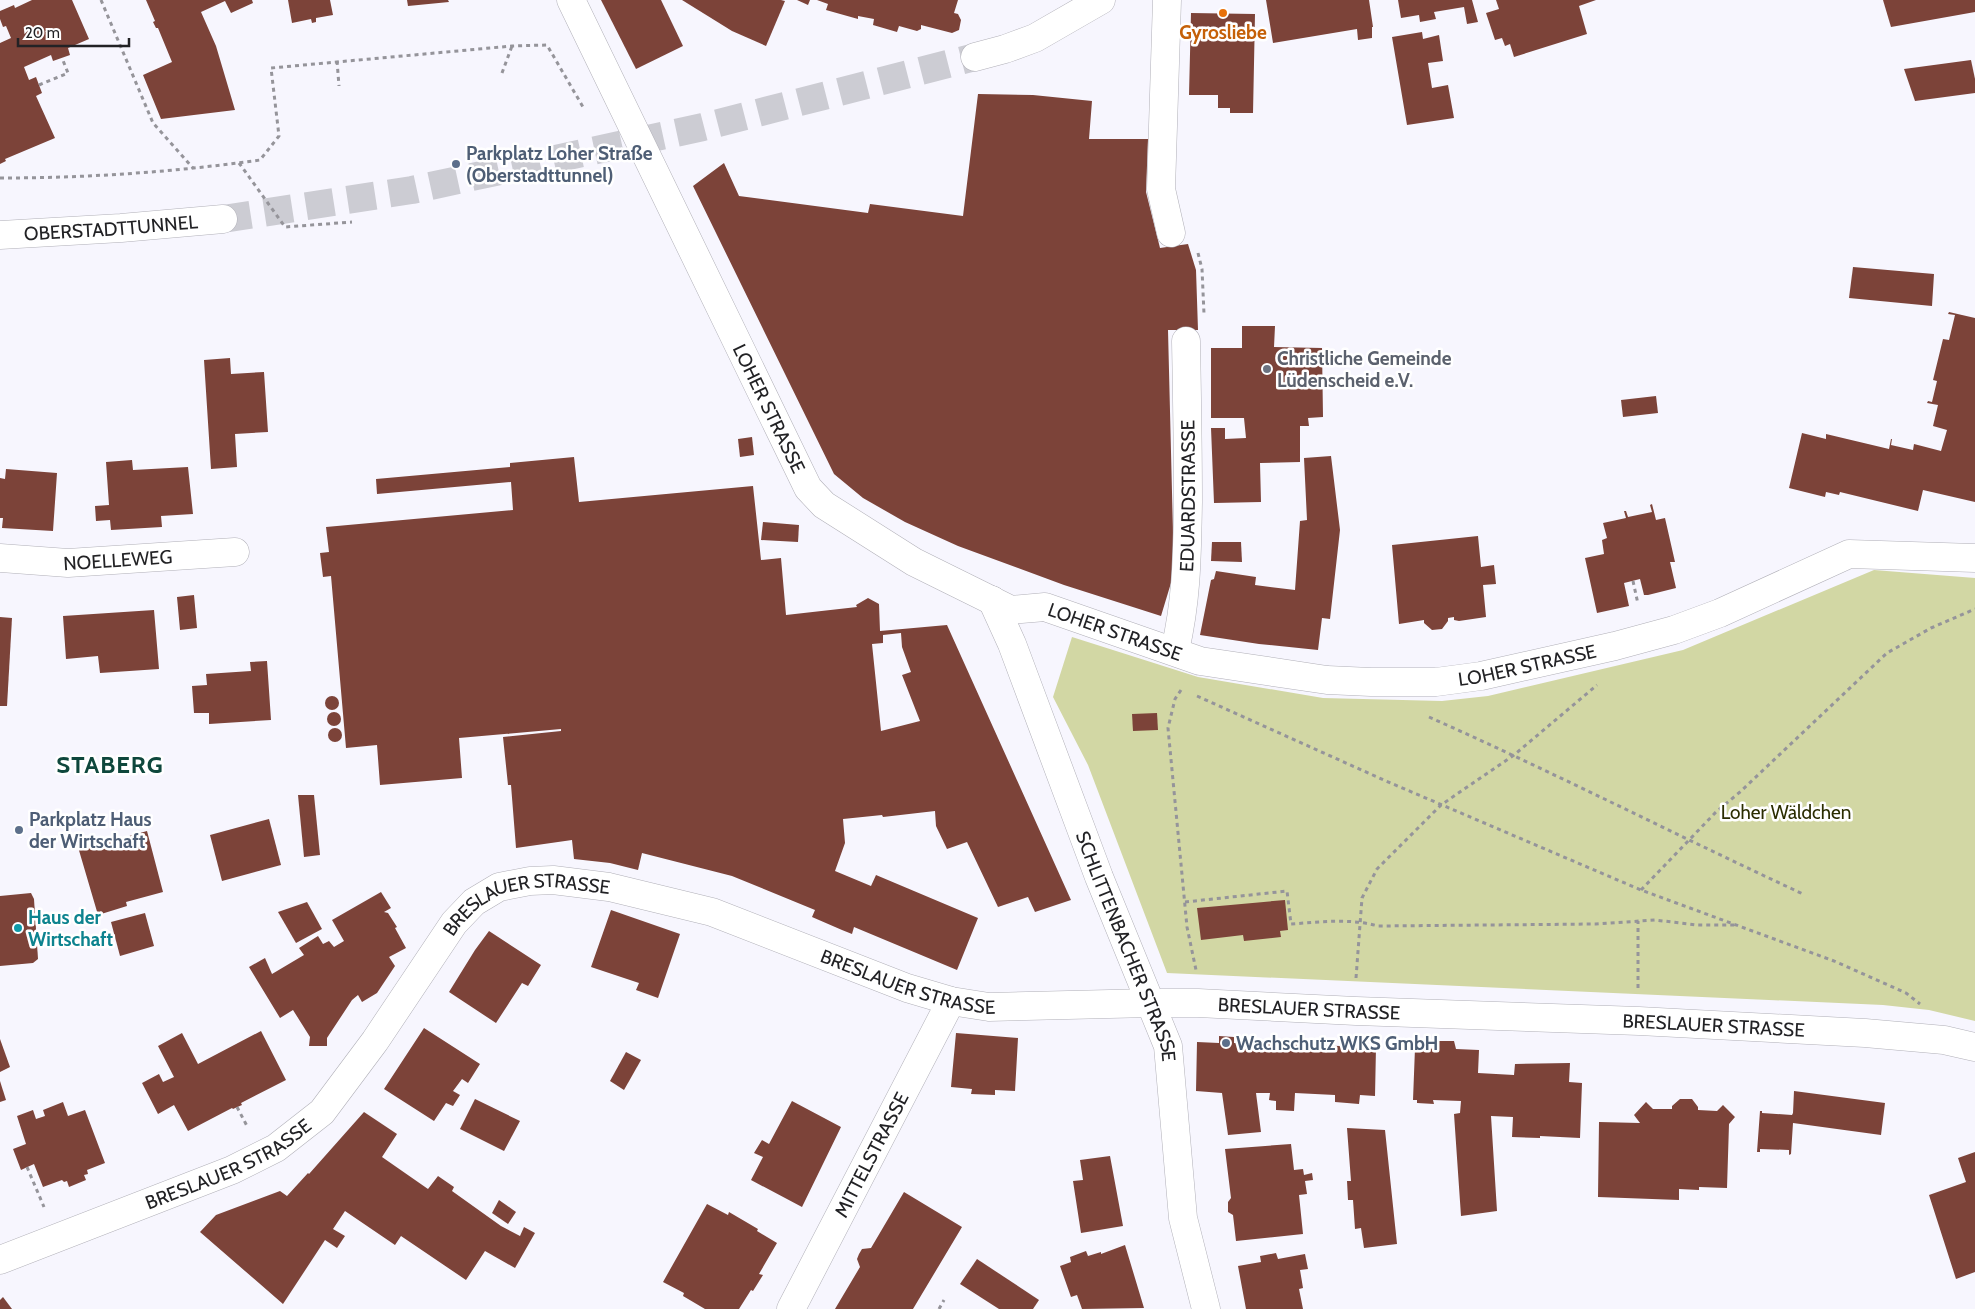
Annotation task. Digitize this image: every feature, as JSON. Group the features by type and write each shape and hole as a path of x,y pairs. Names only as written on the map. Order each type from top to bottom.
{"street":[{"name":"LOHER STRASSE","path":"571,0 808,488 824,504 914,562 1011,610 1045,607 1174,650 1200,661 1327,680 1436,682 1480,676 1615,646 1674,630 1720,613 1850,554 1975,558"},
{"path":"975,57 1035,38 1101,0"},
{"path":"1166,0 1161,189 1171,233"},
{"name":"OBERSTADTTUNNEL","path":"0,235 121,228 223,219"},
{"name":"EDUARDSTRASSE","path":"1174,650 1180,626 1187,574 1188,449 1195,331"},
{"name":"NOELLEWEG","path":"0,558 68,563 235,552"},
{"name":"SCHLITTENBACHER STRASSE","path":"992,600 1012,644 1099,877 1168,1046 1183,1218 1206,1309"},
{"name":"BRESLAUER STRASSE","path":"0,1260 232,1170 276,1148 322,1112 375,1041 454,923 474,902 499,887 530,881 553,880 609,887 712,912 908,988 951,1001 989,1007 1151,1002 1639,1021 1865,1033 1944,1040 1975,1047"},
{"name":"MITTELSTRASSE","path":"791,1309 951,1001"}],"path":[{"path":"101,0 153,123 193,168"},
{"path":"0,178 73,178 193,168 260,160 278,136 271,68 512,46 547,45 577,95"},
{"path":"502,73 512,46"},
{"path":"39,86 68,73 62,58"},
{"path":"337,61 339,86"},
{"path":"239,163 285,228 352,222"},
{"path":"1195,331 1202,269 1198,252"},
{"path":"1641,890 1688,840 1887,653 1931,628 1975,609"},
{"path":"1356,1011 1359,921 1362,898 1377,869 1441,805 1514,755 1600,682"},
{"name":"LOHER STRASSE","path":"1185,683 1175,699 1168,728 1187,927 1197,975"},
{"path":"1194,689 1196,696 1236,715 1441,805 1641,890 1834,961 1906,993 1921,1005"},
{"path":"1422,713 1804,894"},
{"path":"1185,902 1288,891 1291,924 1337,920 1359,921 1378,926 1596,924 1655,920 1697,926 1740,925"},
{"path":"1638,921 1638,994"},
{"path":"27,1167 31,1176"},
{"path":"939,1309 944,1300"}],"green space":[{"name":"Loher Wäldchen","path":"1874,570 1975,578 1975,1021 1929,1010 1883,1005 1167,973 1088,765 1053,697 1072,637 1198,677 1323,698 1442,701 1488,696 1683,650"}],"building":[{"path":"32,0 72,0 89,39 68,48 70,55 53,61 51,55 24,67 29,80 36,77 42,93 36,96 55,138 5,159 6,161 0,164 0,43 11,38 6,26 3,27 0,11 14,5 15,8"},
{"path":"146,0 252,0 253,3 231,13 225,1 201,12 216,46 235,110 161,119 143,75 172,62 158,28 156,28 153,22 155,21"},
{"path":"288,0 330,0 333,15 316,18 316,22 312,23 311,19 292,23"},
{"path":"407,0 448,0 449,2 408,6"},
{"path":"601,0 661,0 683,46 636,69"},
{"path":"682,0 785,1 766,46 732,31"},
{"path":"797,0 810,0 808,5"},
{"path":"817,0 958,0 954,13 958,14 961,20 959,30 952,33 921,25 921,29 917,31 899,26 897,32 873,25 874,19 858,16 858,19 826,10 828,4"},
{"path":"1266,0 1369,0 1373,27 1372,38 1358,40 1357,29 1273,43"},
{"path":"1398,0 1472,0 1478,22 1467,24 1464,7 1434,12 1436,19 1420,22 1419,15 1401,18"},
{"path":"1496,0 1596,0 1579,6 1587,34 1514,57 1510,44 1505,46 1502,38 1495,40 1486,13 1499,9"},
{"path":"1883,0 1975,0 1975,12 1891,27"},
{"path":"1191,13 1255,14 1253,113 1230,113 1230,108 1218,108 1218,95 1189,95"},
{"path":"1422,32 1423,39 1439,35 1443,61 1428,63 1432,88 1448,85 1454,118 1407,125 1392,37"},
{"path":"1971,60 1975,79 1975,93 1915,101 1904,69"},
{"path":"978,94 1033,95 1092,101 1089,139 1148,139 1146,192 1160,248 1188,244 1196,270 1198,330 1168,330 1174,573 1161,616 1064,585 958,546 905,522 863,498 834,474 693,186 724,163 739,196 868,213 870,204 963,216"},
{"path":"1853,267 1934,274 1932,306 1849,298"},
{"path":"1949,312 1975,318 1975,502 1923,490 1918,511 1840,492 1839,495 1826,492 1825,497 1789,488 1802,433 1826,439 1826,434 1889,449 1892,439 1891,445 1913,450 1914,444 1941,451 1947,430 1933,426 1938,405 1927,403 1928,401 1932,402 1937,381 1933,380 1943,339 1949,340 1955,315 1948,314"},
{"name":"Christliche Gemeinde Lüdenscheid e.V.","path":"1242,326 1275,326 1274,347 1322,348 1323,417 1308,418 1309,426 1300,426 1300,462 1260,463 1261,502 1214,503 1211,428 1225,428 1225,439 1246,438 1244,418 1211,418 1211,348 1242,348"},
{"path":"230,358 231,374 264,372 268,432 235,434 237,467 211,469 204,360"},
{"path":"1656,396 1658,413 1623,417 1621,400"},
{"path":"752,437 754,455 740,457 738,439"},
{"path":"1331,456 1340,530 1330,619 1322,618 1318,650 1200,635 1211,580 1214,579 1216,571 1256,577 1255,585 1295,590 1300,521 1307,520 1304,458"},
{"path":"574,457 579,502 753,486 761,560 781,558 786,615 857,607 856,605 868,598 879,604 880,631 947,625 1071,900 1035,912 1028,897 998,907 967,842 947,849 936,826 935,811 843,819 845,843 835,871 871,886 876,875 978,918 957,970 854,927 852,934 842,930 812,917 815,910 732,876 642,853 638,870 610,863 574,859 572,840 516,848 511,785 508,785 503,737 561,731 561,729 459,738 462,778 380,785 377,745 346,748 331,576 323,577 320,553 329,552 326,527 513,510 511,482 377,494 376,479 510,467 510,463","holes":["901,633 902,647 911,672 902,675 920,721 881,731 872,644 883,643 883,635"]},
{"path":"132,460 133,470 188,467 193,514 161,516 162,527 111,530 110,520 96,521 95,506 109,505 106,462"},
{"path":"6,469 57,473 53,531 2,528 3,518 0,518 0,478 5,479"},
{"path":"1652,504 1656,520 1665,518 1675,562 1670,562 1676,588 1644,595 1640,579 1624,583 1629,606 1597,613 1585,558 1604,554 1602,540 1607,538 1603,523 1626,518 1624,511 1626,511 1628,517 1652,512 1650,505"},
{"path":"763,522 799,525 798,542 761,540"},
{"path":"1478,536 1481,567 1494,565 1496,584 1483,585 1486,617 1459,621 1454,620 1454,617 1448,618 1442,629 1432,630 1424,623 1424,620 1399,624 1392,545"},
{"path":"1212,542 1241,542 1242,562 1211,561"},
{"path":"194,595 197,628 180,630 177,597"},
{"path":"154,610 159,669 100,673 98,656 66,659 63,616"},
{"path":"0,617 12,618 7,706 0,706"},
{"path":"267,661 271,720 209,724 209,713 194,713 192,686 207,685 206,674 251,671 250,662"},
{"path":"332,696 337,698 339,703 337,708 332,710 327,708 325,703 327,698"},
{"path":"334,712 339,714 341,719 339,724 334,726 329,724 327,719 329,714"},
{"path":"1157,713 1158,730 1133,731 1132,714"},
{"path":"335,728 340,730 342,735 340,740 335,742 330,740 328,735 330,730"},
{"path":"298,795 314,795 320,855 304,857"},
{"path":"269,819 281,865 222,881 210,835"},
{"path":"147,831 163,892 126,902 127,906 98,915 78,847 93,843 94,846"},
{"path":"381,892 391,908 384,912 388,913 397,927 395,928 406,948 389,957 395,966 377,993 362,1002 358,995 352,1000 327,1038 327,1046 309,1046 310,1037 293,1010 280,1018 249,967 265,958 272,974 304,955 299,948 318,936 323,944 329,941 334,947 344,941 332,920"},
{"name":"Haus der Wirtschaft","path":"31,893 34,899 38,959 33,963 0,966 0,896"},
{"path":"1285,900 1288,930 1280,931 1281,937 1244,941 1243,935 1201,940 1197,908"},
{"path":"307,902 322,929 296,943 278,912"},
{"path":"611,910 680,934 658,998 636,990 639,983 591,967"},
{"path":"145,913 154,946 120,956 111,922"},
{"path":"489,931 541,965 528,986 522,983 496,1023 449,992"},
{"path":"424,1028 480,1064 468,1083 462,1079 453,1091 460,1095 453,1106 446,1103 434,1121 384,1089"},
{"path":"261,1031 286,1080 241,1103 242,1105 232,1108 188,1131 174,1105 158,1114 142,1083 159,1074 163,1082 174,1077 158,1046 182,1033 198,1064"},
{"path":"956,1033 1018,1038 1015,1091 995,1090 995,1095 971,1094 972,1089 951,1087"},
{"path":"1219,1036 1234,1037 1234,1043 1376,1047 1375,1096 1360,1095 1359,1104 1335,1102 1335,1095 1295,1093 1294,1111 1276,1110 1276,1101 1269,1100 1270,1093 1256,1093 1261,1132 1228,1135 1222,1093 1196,1091 1197,1042 1219,1043"},
{"path":"0,1039 10,1067 0,1072"},
{"path":"1439,1041 1454,1041 1456,1049 1479,1050 1478,1073 1514,1075 1515,1064 1570,1063 1569,1082 1582,1083 1580,1138 1512,1137 1513,1117 1491,1116 1497,1211 1461,1216 1454,1114 1460,1113 1461,1101 1433,1100 1434,1104 1417,1103 1417,1100 1413,1100 1415,1048 1439,1049"},
{"path":"626,1052 641,1060 624,1090 610,1081"},
{"path":"0,1081 6,1100 0,1102"},
{"path":"1794,1091 1885,1103 1881,1135 1793,1123 1791,1154 1789,1155 1789,1150 1760,1149 1760,1152 1757,1152 1760,1111 1762,1113 1792,1115"},
{"path":"475,1099 520,1121 504,1151 460,1129"},
{"path":"1680,1099 1692,1099 1698,1110 1717,1111 1723,1105 1735,1117 1729,1124 1727,1188 1699,1187 1699,1190 1679,1189 1679,1200 1598,1197 1599,1122 1640,1123 1634,1115 1646,1102 1653,1109 1672,1109 1672,1106"},
{"path":"792,1101 841,1127 802,1207 751,1180 763,1157 754,1153 762,1140 769,1144"},
{"path":"63,1102 68,1116 85,1110 105,1163 87,1170 88,1174 84,1175 86,1180 69,1187 67,1181 64,1182 62,1180 43,1187 34,1164 21,1170 13,1149 26,1144 17,1116 33,1110 36,1119 45,1116 43,1110"},
{"path":"364,1112 397,1134 382,1157 428,1189 438,1176 454,1187 452,1191 501,1226 520,1236 524,1227 535,1233 515,1268 485,1251 466,1280 401,1236 395,1245 345,1211 333,1229 345,1236 337,1248 325,1240 283,1304 200,1232 216,1215 280,1191 287,1196"},
{"path":"1347,1128 1385,1130 1397,1244 1364,1248 1361,1228 1355,1229 1353,1200 1348,1200 1347,1181 1351,1181"},
{"path":"1291,1144 1294,1170 1303,1169 1304,1175 1312,1173 1313,1180 1305,1181 1307,1194 1299,1195 1303,1234 1236,1241 1233,1215 1228,1212 1228,1202 1231,1198 1225,1149"},
{"path":"1975,1152 1975,1272 1956,1279 1929,1195 1966,1182 1958,1158"},
{"path":"1110,1156 1123,1226 1081,1233 1073,1181 1083,1180 1080,1160"},
{"path":"904,1192 962,1227 913,1309 835,1309 860,1267 857,1259 859,1254 862,1249 871,1248"},
{"path":"499,1200 516,1212 508,1224 492,1213"},
{"path":"707,1204 728,1215 729,1212 777,1243 759,1274 763,1275 739,1309 705,1309 683,1296 684,1293 663,1282"},
{"path":"1125,1245 1144,1308 1082,1309 1077,1295 1071,1297 1060,1266 1071,1262 1070,1257 1086,1251 1088,1256 1101,1252 1101,1254"},
{"path":"1276,1253 1278,1259 1305,1254 1308,1269 1300,1270 1303,1288 1299,1289 1303,1309 1246,1309 1238,1266 1261,1262 1260,1256"},
{"path":"977,1259 1039,1300 1033,1309 999,1309 960,1284"},
{"path":"3,1297 12,1309 0,1309 0,1300"}],"tunnel":[{"path":"223,219 412,190 703,127 975,57"}],"place":[{"name":"Gyrosliebe","path":"1223,13"},
{"name":"Parkplatz Loher Straße (Oberstadttunnel)","path":"456,164"},
{"name":"Christliche Gemeinde Lüdenscheid e.V.","path":"1267,369"},
{"name":"Parkplatz Haus der Wirtschaft","path":"19,830"},
{"name":"Haus der Wirtschaft","path":"18,928"},
{"name":"Wachschutz WKS GmbH","path":"1226,1043"}],"district":[{"name":"STABERG","path":"110,764"}]}
